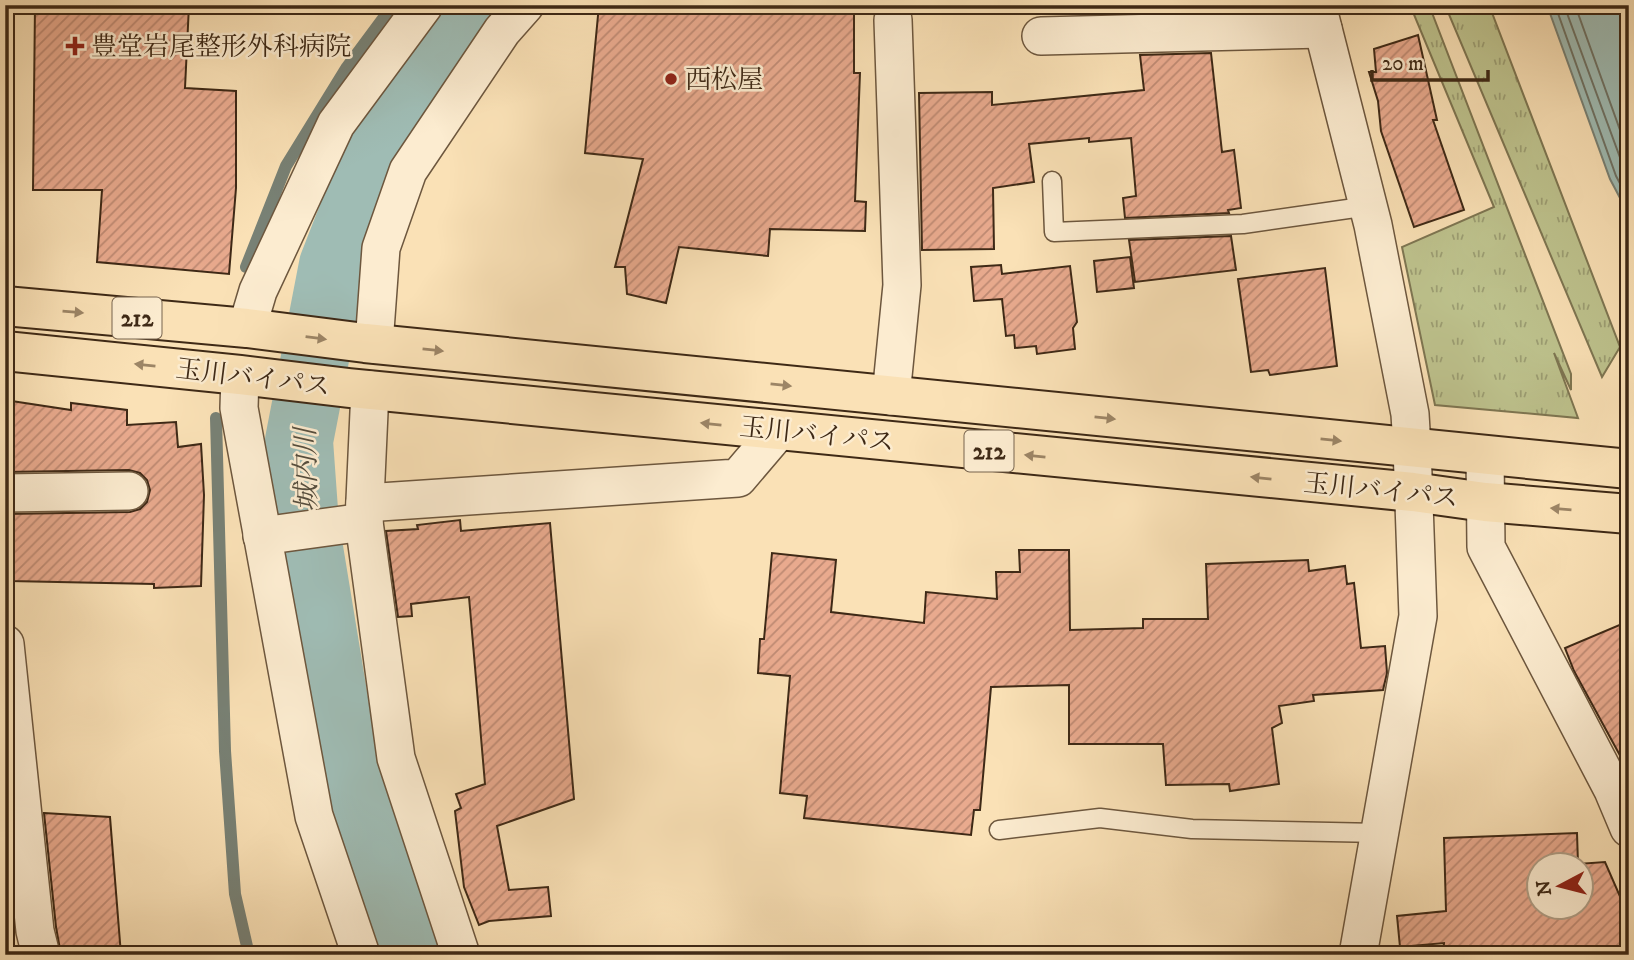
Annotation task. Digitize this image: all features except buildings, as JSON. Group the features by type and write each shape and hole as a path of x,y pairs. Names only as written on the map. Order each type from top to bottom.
{"highway":[{"name":"玉川バイパス","path":"5,306 1624,469"},
{"name":"玉川バイパス","path":"5,351 359,389 1413,492 1485,502 1629,514"}],"street":[{"path":"258,330 258,291 337,124 424,5"},
{"path":"370,344 381,248 408,171 502,30 526,5"},
{"path":"1041,36 1320,17 1368,206 1409,414 1412,447 1418,616 1358,955"},
{"path":"891,396 902,285 893,20"},
{"path":"251,376 239,408 314,816 360,955"},
{"path":"359,389 364,512 396,758 461,955"},
{"path":"262,536 364,512 738,478 778,431"},
{"path":"1485,455 1486,547 1613,790 1629,828"},
{"path":"5,493 129,491"},
{"path":"5,644 36,931 41,955"}],"lane":[{"path":"1052,181 1054,232 1243,224 1368,206"},
{"path":"999,830 1100,818 1192,829 1379,833"}],"green space":[{"path":"1410,5 1429,5 1571,374 1571,390 1554,353 1578,418 1435,405 1402,247 1494,207"},
{"path":"1445,5 1489,5 1620,347 1602,377"}],"water":[{"path":"1547,5 1621,5 1629,26 1629,215 1610,179"}],"waterway":[{"path":"246,267 286,166 347,67 393,5"},
{"name":"城内川","path":"408,955 345,767 305,524 299,441 333,265 373,162 459,5"},
{"path":"216,418 225,751 235,894 249,955"}],"place":[{"name":"豊堂岩尾整形外科病院","path":"75,46"},
{"name":"西松屋","path":"671,79"}]}
